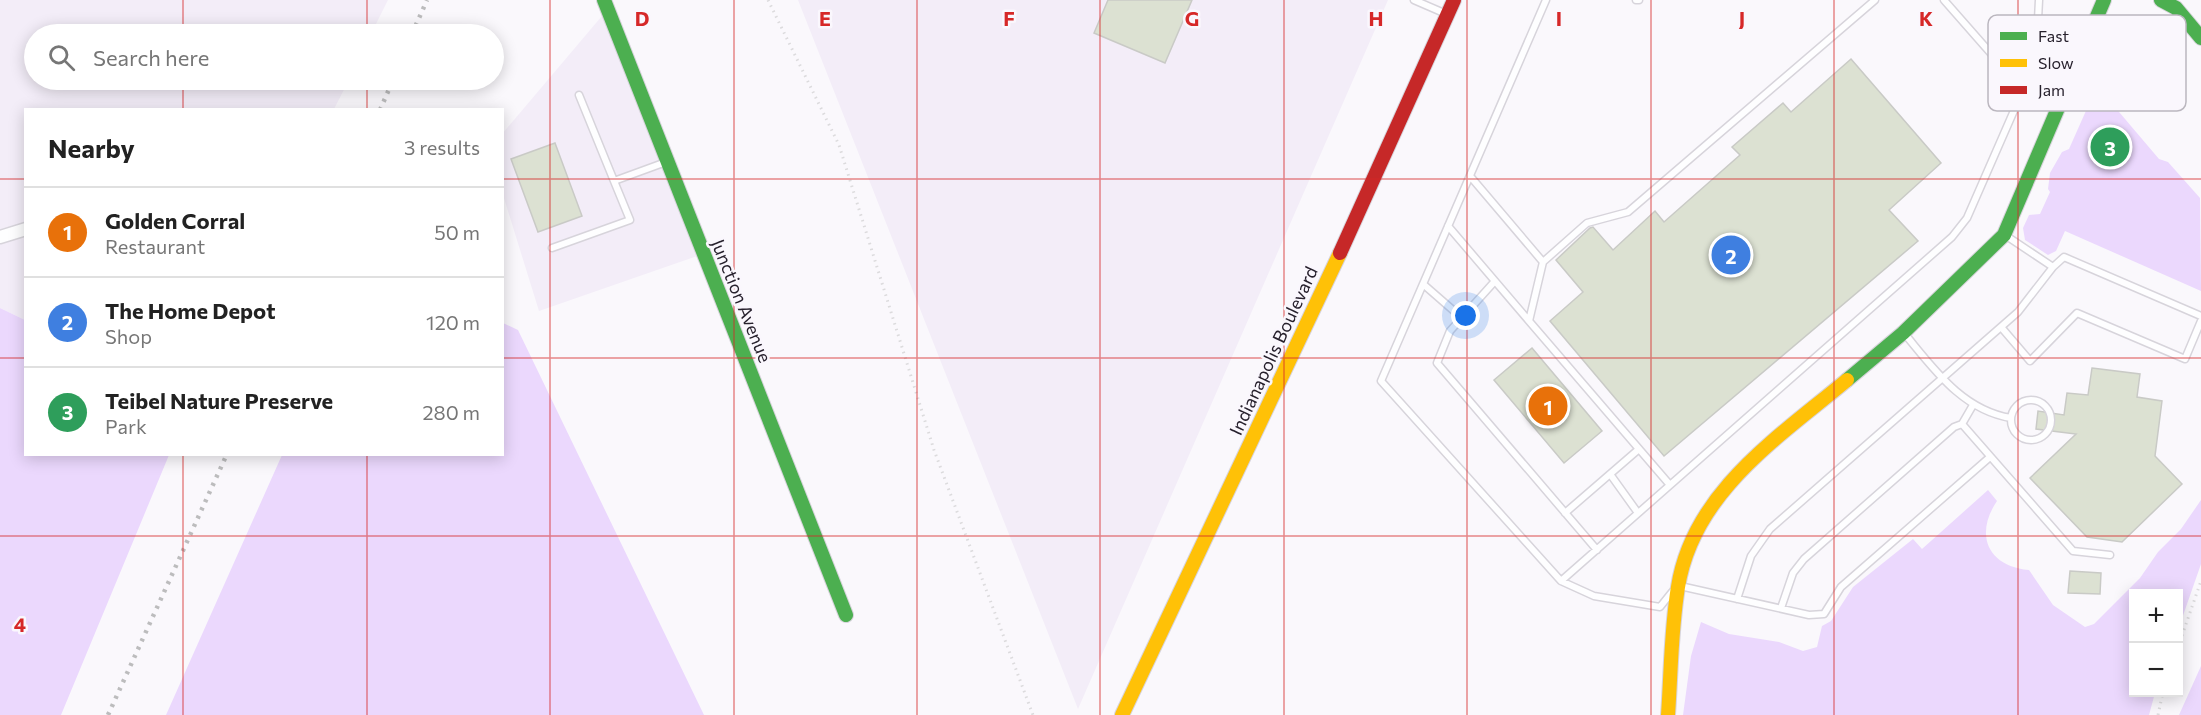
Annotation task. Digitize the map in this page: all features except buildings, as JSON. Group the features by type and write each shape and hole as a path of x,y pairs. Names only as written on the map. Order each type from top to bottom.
{"main road":[{"name":"Junction Avenue","path":"604,0 846,615"},
{"name":"Indianapolis Boulevard","path":"1122,715 1360,210 1454,0"},
{"path":"2098,15 2104,0"},
{"path":"2161,0 2176,8 2182,15"},
{"path":"2186,20 2201,38"},
{"path":"1668,715 1678,586 1690,548 1707,513 1727,484 1761,452 1904,333 2004,235 2057,111"}],"street":[{"path":"0,237 24,230"}],"lane":[{"path":"1414,0 1447,15"},
{"path":"1546,0 1381,381 1561,581 1594,596 1660,607 1678,586 1809,615 1824,614 1841,587 1990,458"},
{"path":"1529,321 1543,262 1587,223 1628,212 1875,0"},
{"path":"1944,0 1988,50"},
{"path":"2038,15 2039,0"},
{"path":"552,248 630,220 579,95"},
{"path":"1561,581 1952,237 1966,218 2014,111"},
{"path":"614,181 667,162"},
{"path":"1470,176 1543,262"},
{"path":"1448,226 1670,485"},
{"path":"2004,235 2053,267"},
{"path":"1737,598 1751,556 1770,529 2001,327 2033,296 2053,267 2064,257 2201,316"},
{"path":"1495,281 1450,331 1437,363 1597,550"},
{"path":"1423,284 1462,318"},
{"path":"2001,327 2030,361 2077,313 2185,358 2201,321"},
{"path":"1904,333 1942,378 1973,405 1990,414 2011,418"},
{"path":"2029,400 2036,401 2048,409 2051,422 2041,438 2029,440 2013,430 2011,418 2017,406 2029,400"},
{"path":"1782,609 1789,582 1804,559 1954,427 1962,424 1973,405"},
{"path":"1962,424 2073,550 2110,555"},
{"path":"1565,513 1639,449"},
{"path":"1610,474 1638,513"}],"path":[{"path":"768,0 839,145 934,450 1033,715"},
{"path":"2179,643 2201,581"},
{"path":"2158,715 2162,697"}],"shaded area":[{"path":"0,0 388,0 376,24 24,24 24,90 344,90 335,108 24,108 24,320 0,308"},
{"path":"798,0 1388,0 1078,709"},
{"path":"607,10 703,254 539,311 504,198 504,132"},
{"path":"2086,111 2118,111 2159,159 2168,162 2200,198 2201,291 2065,231 2056,251 2048,255 2025,240 2023,228 2029,215 2040,214 2050,192 2048,189 2050,173 2062,152 2069,149"},
{"path":"0,308 24,320 24,456 169,456 61,715 0,715"},
{"path":"504,323 518,330 704,715 166,715 282,456 504,456"},
{"path":"1988,490 1997,501 1987,526 1986,537 1989,547 2003,562 2029,570 2053,605 2085,627 2094,624 2129,589 2129,697 2154,697 2149,715 1683,715 1691,656 1701,622 1729,634 1779,642 1803,651 1817,647 1822,626 1831,621 1853,587 1913,539 1922,549"},
{"path":"2201,500 2201,564 2183,616 2183,589 2129,589 2140,578 2158,552 2181,529"},
{"path":"2201,666 2201,715 2179,715"}],"railway":[{"path":"416,24 427,0"},
{"path":"381,108 389,90"},
{"path":"108,715 226,456"}],"traffic: fast":[{"path":"604,0 846,615"},
{"path":"2098,15 2104,0"},
{"path":"2161,0 2176,8 2182,15"},
{"path":"2186,20 2201,38"},
{"path":"1847,380 1903,333 2004,235 2057,111"}],"traffic: slow":[{"path":"1122,715 1340,253"},
{"path":"1668,715 1678,587 1687,553 1701,523 1720,495 1743,469 1768,445 1847,380"}],"traffic: jam":[{"path":"1340,253 1454,0"}],"place":[{"name":"Teibel Nature Preserve","path":"2110,147"},
{"name":"The Home Depot","path":"1731,255"},
{"name":"Golden Corral","path":"1548,406"}]}
